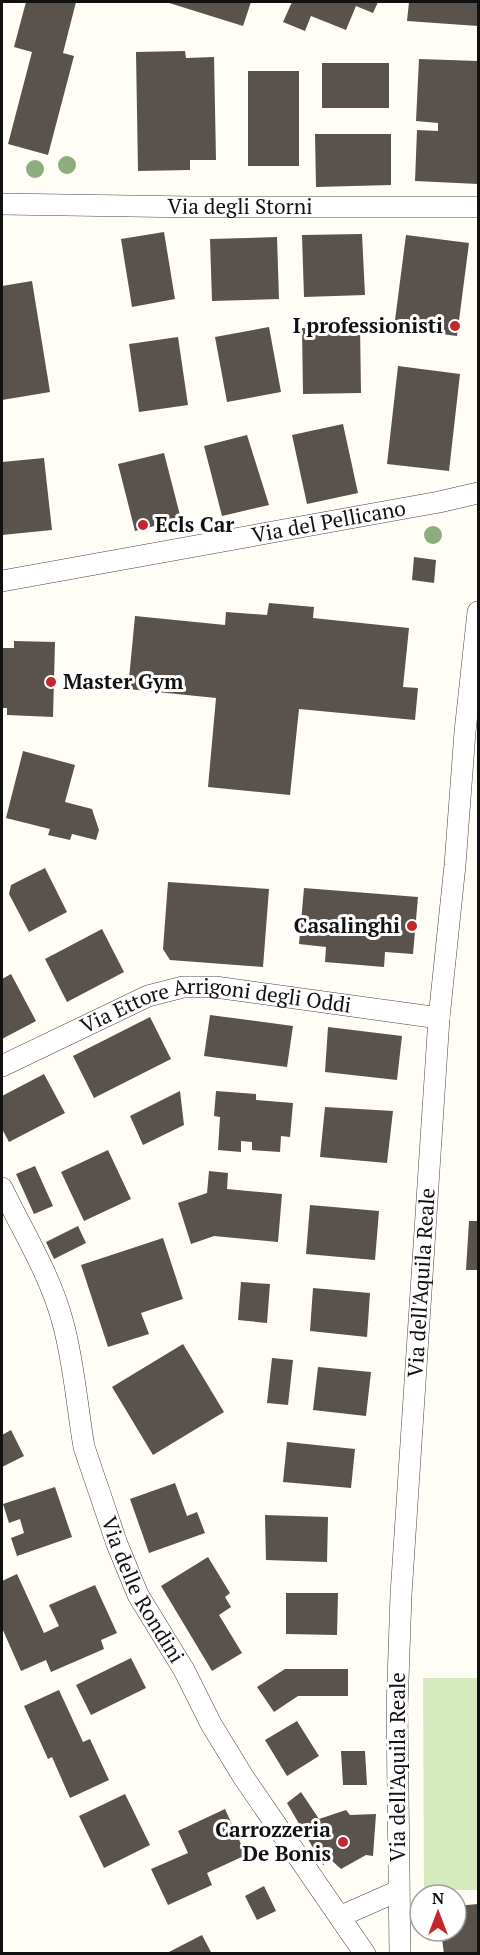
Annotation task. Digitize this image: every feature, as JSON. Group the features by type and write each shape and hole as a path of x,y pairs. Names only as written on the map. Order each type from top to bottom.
{"street":[{"name":"Via degli Storni","path":"2,204 183,207 478,207"},
{"name":"Via del Pellicano","path":"2,581 478,493"},
{"name":"Via dell'Aquila Reale","path":"400,1953 398,1649 439,1018 478,612"},
{"name":"Via Ettore Arrigoni degli Oddi","path":"2,1066 133,1002 183,987 215,987 439,1018"},
{"name":"Via delle Rondini","path":"2,1188 38,1261 63,1323 88,1464 138,1595 184,1670 211,1724 244,1778 365,1953"},
{"path":"341,1916 398,1891"}],"green space":[{"path":"423,1678 478,1678 478,1890 468,1890 468,1883 424,1883"}],"building":[{"path":"26,2 76,2 63,53 74,56 48,155 8,144 32,52 14,47"},
{"path":"166,2 251,2 243,26"},
{"path":"292,2 378,2 373,13 356,6 346,30 311,16 305,31 283,22"},
{"path":"409,2 478,2 478,26 407,21"},
{"path":"185,51 186,58 214,57 216,160 190,160 190,170 138,171 136,52"},
{"path":"419,59 478,61 478,184 415,181 417,130 438,131 438,123 416,121"},
{"path":"322,63 389,63 389,108 322,108"},
{"path":"248,71 299,71 299,166 248,166"},
{"path":"315,134 391,134 391,185 316,187"},
{"path":"164,232 175,299 132,307 121,239"},
{"path":"362,234 365,295 304,297 302,235"},
{"path":"406,235 469,243 457,336 394,328"},
{"path":"277,237 279,299 212,301 210,239"},
{"path":"32,281 50,392 2,400 2,286"},
{"path":"269,327 281,392 227,402 215,337"},
{"path":"360,327 361,393 303,394 302,328"},
{"path":"178,337 188,405 139,412 129,344"},
{"path":"398,366 460,374 449,471 387,464"},
{"path":"343,424 358,493 307,504 292,435"},
{"path":"247,435 269,505 222,516 204,446"},
{"path":"164,453 181,519 135,531 118,464"},
{"path":"44,458 52,530 2,535 2,462"},
{"path":"414,557 436,560 434,583 412,580"},
{"path":"269,603 314,607 313,618 409,628 403,687 418,688 415,720 299,709 290,795 208,787 216,698 128,689 135,616 225,625 226,612 267,615"},
{"path":"14,641 55,642 53,717 7,715 7,708 2,708 2,648 14,648"},
{"path":"23,751 75,765 65,802 92,809 99,830 96,840 72,834 70,840 48,835 50,829 6,818"},
{"path":"45,868 67,912 29,932 9,894 11,885"},
{"path":"168,882 269,889 263,967 170,960 163,949"},
{"path":"304,888 418,897 413,954 385,952 384,967 325,962 326,947 299,944"},
{"path":"102,929 124,972 67,1002 45,959"},
{"path":"11,974 36,1021 2,1039 2,979"},
{"path":"210,1015 293,1026 287,1067 204,1056"},
{"path":"150,1017 171,1059 94,1098 73,1056"},
{"path":"328,1027 402,1036 397,1080 325,1072"},
{"path":"44,1074 65,1113 9,1142 2,1129 2,1096"},
{"path":"180,1091 184,1125 143,1145 130,1116"},
{"path":"216,1091 256,1094 256,1100 293,1103 290,1137 281,1136 280,1152 252,1150 252,1142 241,1141 241,1152 218,1150 220,1117 214,1116"},
{"path":"325,1107 393,1111 387,1163 320,1157"},
{"path":"108,1150 131,1199 84,1221 61,1172"},
{"path":"35,1166 53,1206 34,1214 16,1174"},
{"path":"209,1171 228,1173 227,1189 282,1194 278,1242 214,1236 191,1244 178,1203 207,1193"},
{"path":"310,1205 379,1211 375,1260 306,1254"},
{"path":"469,1221 478,1221 478,1270 466,1270"},
{"path":"78,1226 86,1243 54,1259 46,1242"},
{"path":"163,1238 183,1299 141,1313 149,1334 108,1347 81,1265"},
{"path":"241,1282 270,1284 267,1323 238,1320"},
{"path":"313,1288 370,1293 367,1337 310,1331"},
{"path":"183,1344 224,1412 153,1455 112,1387"},
{"path":"272,1358 293,1360 288,1405 267,1403"},
{"path":"318,1367 371,1372 366,1416 313,1410"},
{"path":"11,1430 24,1456 2,1467 2,1435"},
{"path":"287,1442 355,1449 351,1488 283,1482"},
{"path":"175,1483 187,1516 197,1512 205,1533 149,1553 130,1499"},
{"path":"55,1487 72,1537 17,1556 11,1538 24,1533 20,1519 9,1523 3,1504"},
{"path":"265,1515 328,1517 327,1562 266,1560"},
{"path":"208,1557 230,1593 225,1597 231,1607 219,1615 242,1653 212,1671 161,1586"},
{"path":"17,1574 44,1633 59,1626 49,1605 95,1585 117,1633 101,1640 104,1649 51,1672 46,1660 21,1671 2,1628 2,1581"},
{"path":"286,1593 338,1593 337,1635 286,1634"},
{"path":"131,1658 146,1688 91,1715 76,1685"},
{"path":"285,1669 348,1669 348,1696 298,1696 274,1712 257,1687"},
{"path":"59,1690 83,1742 90,1739 109,1780 70,1798 52,1757 48,1759 24,1706"},
{"path":"297,1721 319,1756 287,1776 265,1740"},
{"path":"341,1751 365,1751 367,1785 343,1785"},
{"path":"301,1792 319,1819 346,1810 350,1815 376,1814 373,1856 366,1855 341,1869 331,1860 323,1865 287,1803"},
{"path":"125,1794 150,1845 104,1868 79,1816"},
{"path":"225,1809 246,1855 207,1873 212,1885 168,1905 151,1869 188,1853 178,1831"},
{"path":"264,1886 276,1911 257,1920 245,1896"},
{"path":"478,1904 478,1954 444,1954 443,1943 468,1943 468,1905"},
{"path":"202,1935 212,1954 165,1954"}],"place":[{"name":"I professionisti","path":"455,326"},
{"name":"Ecls Car","path":"143,525"},
{"name":"Master Gym","path":"51,682"},
{"name":"Casalinghi","path":"412,926"},
{"name":"Carrozzeria De Bonis","path":"343,1842"}]}
